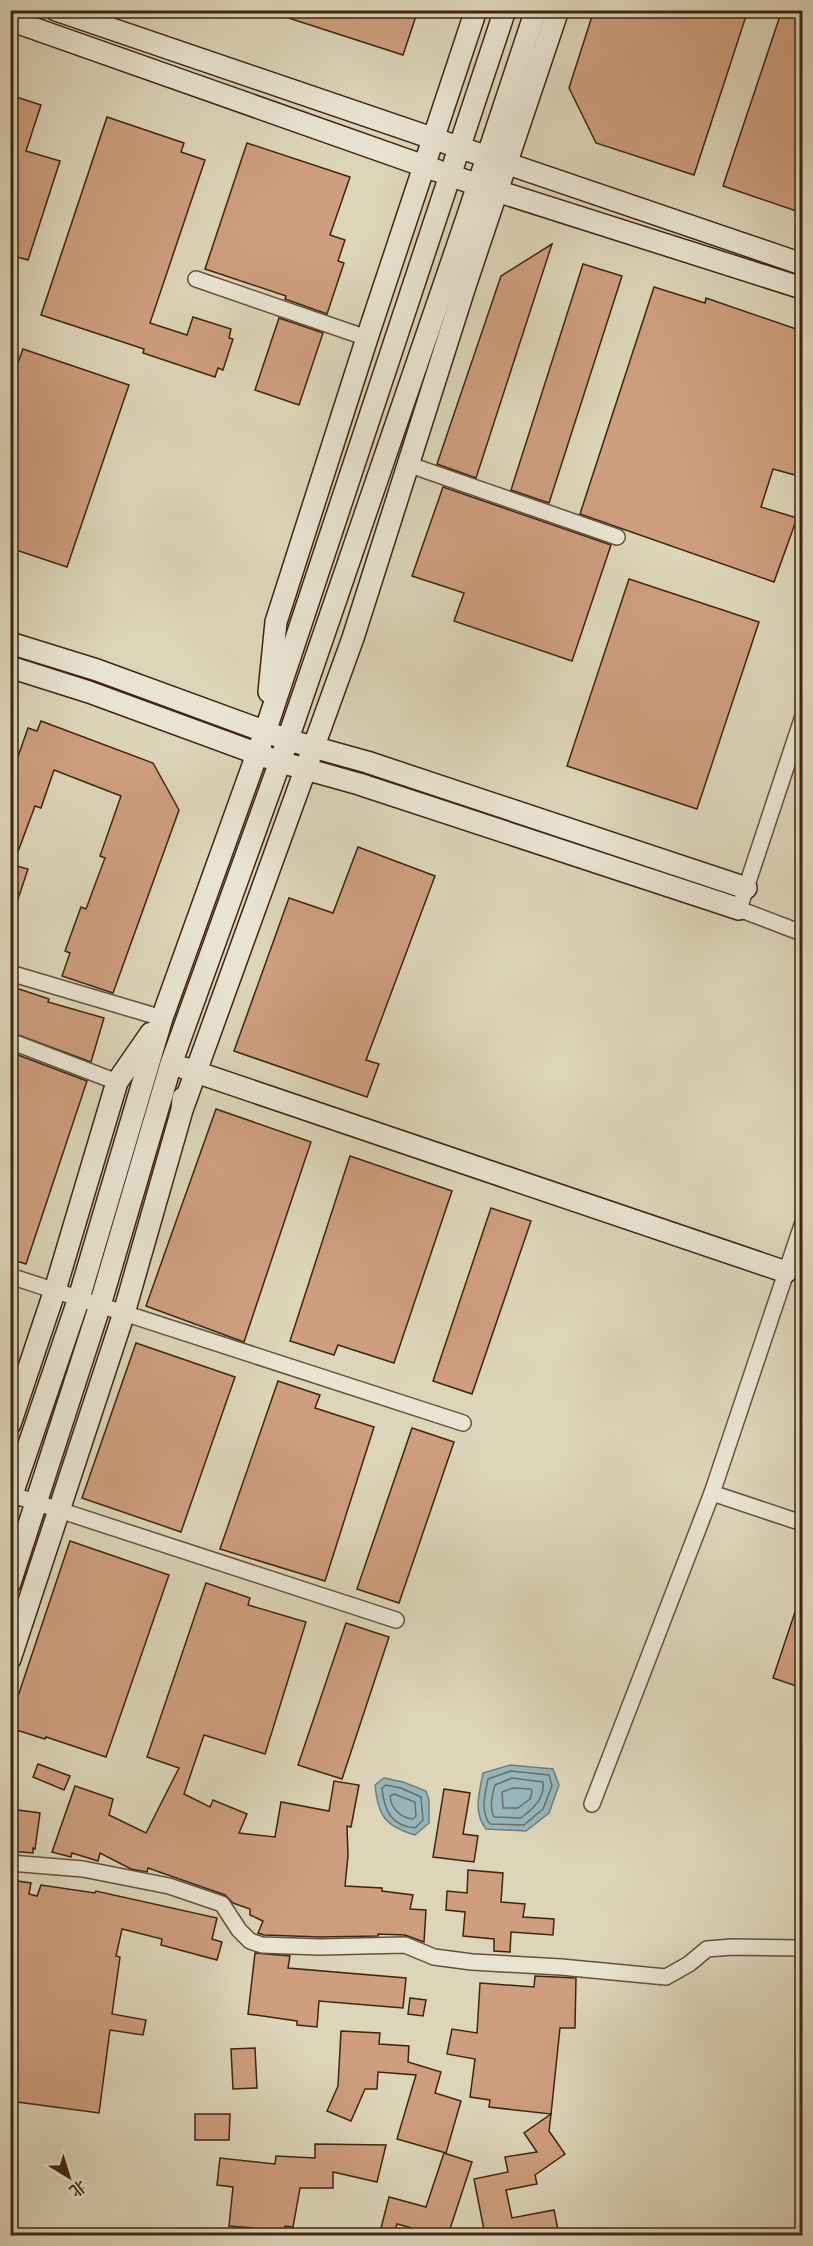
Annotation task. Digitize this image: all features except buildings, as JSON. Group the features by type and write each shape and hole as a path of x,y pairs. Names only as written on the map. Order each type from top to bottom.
{"street":[{"path":"56,10 802,264"},
{"path":"264,732 276,622 476,10"},
{"path":"396,1620 11,1496 79,1298 162,1018 257,754 505,10"},
{"path":"498,160 536,10"},
{"path":"10,1659 124,1313 182,1110 185,1025 498,160 558,10"},
{"path":"10,20 424,167 802,288"},
{"path":"10,1583 38,1503 100,1305 183,1068 305,769 352,638 407,464 488,188"},
{"path":"196,279 367,338"},
{"path":"407,464 617,537"},
{"path":"10,643 97,670 288,740 366,762 746,888"},
{"path":"10,667 89,692 280,762 359,784 739,909 802,933"},
{"path":"739,909 802,719"},
{"path":"10,973 162,1018"},
{"path":"10,1425 55,1290 117,1082 162,1018"},
{"path":"10,1041 117,1082"},
{"path":"183,1068 786,1272"},
{"path":"592,1804 712,1493 802,1225"},
{"path":"10,1276 463,1423"},
{"path":"712,1493 802,1523"},
{"path":"10,1863 83,1869 169,1886 222,1904 239,1930 250,1941 262,1946 405,1945 434,1957 472,1962 561,1967 666,1977 689,1964 706,1949 802,1948"}],"water":[{"path":"510,1765 553,1769 559,1785 549,1813 526,1831 486,1829 478,1809 483,1773"},
{"path":"384,1778 426,1791 429,1800 429,1823 415,1835 397,1828 381,1812 375,1785"}]}
